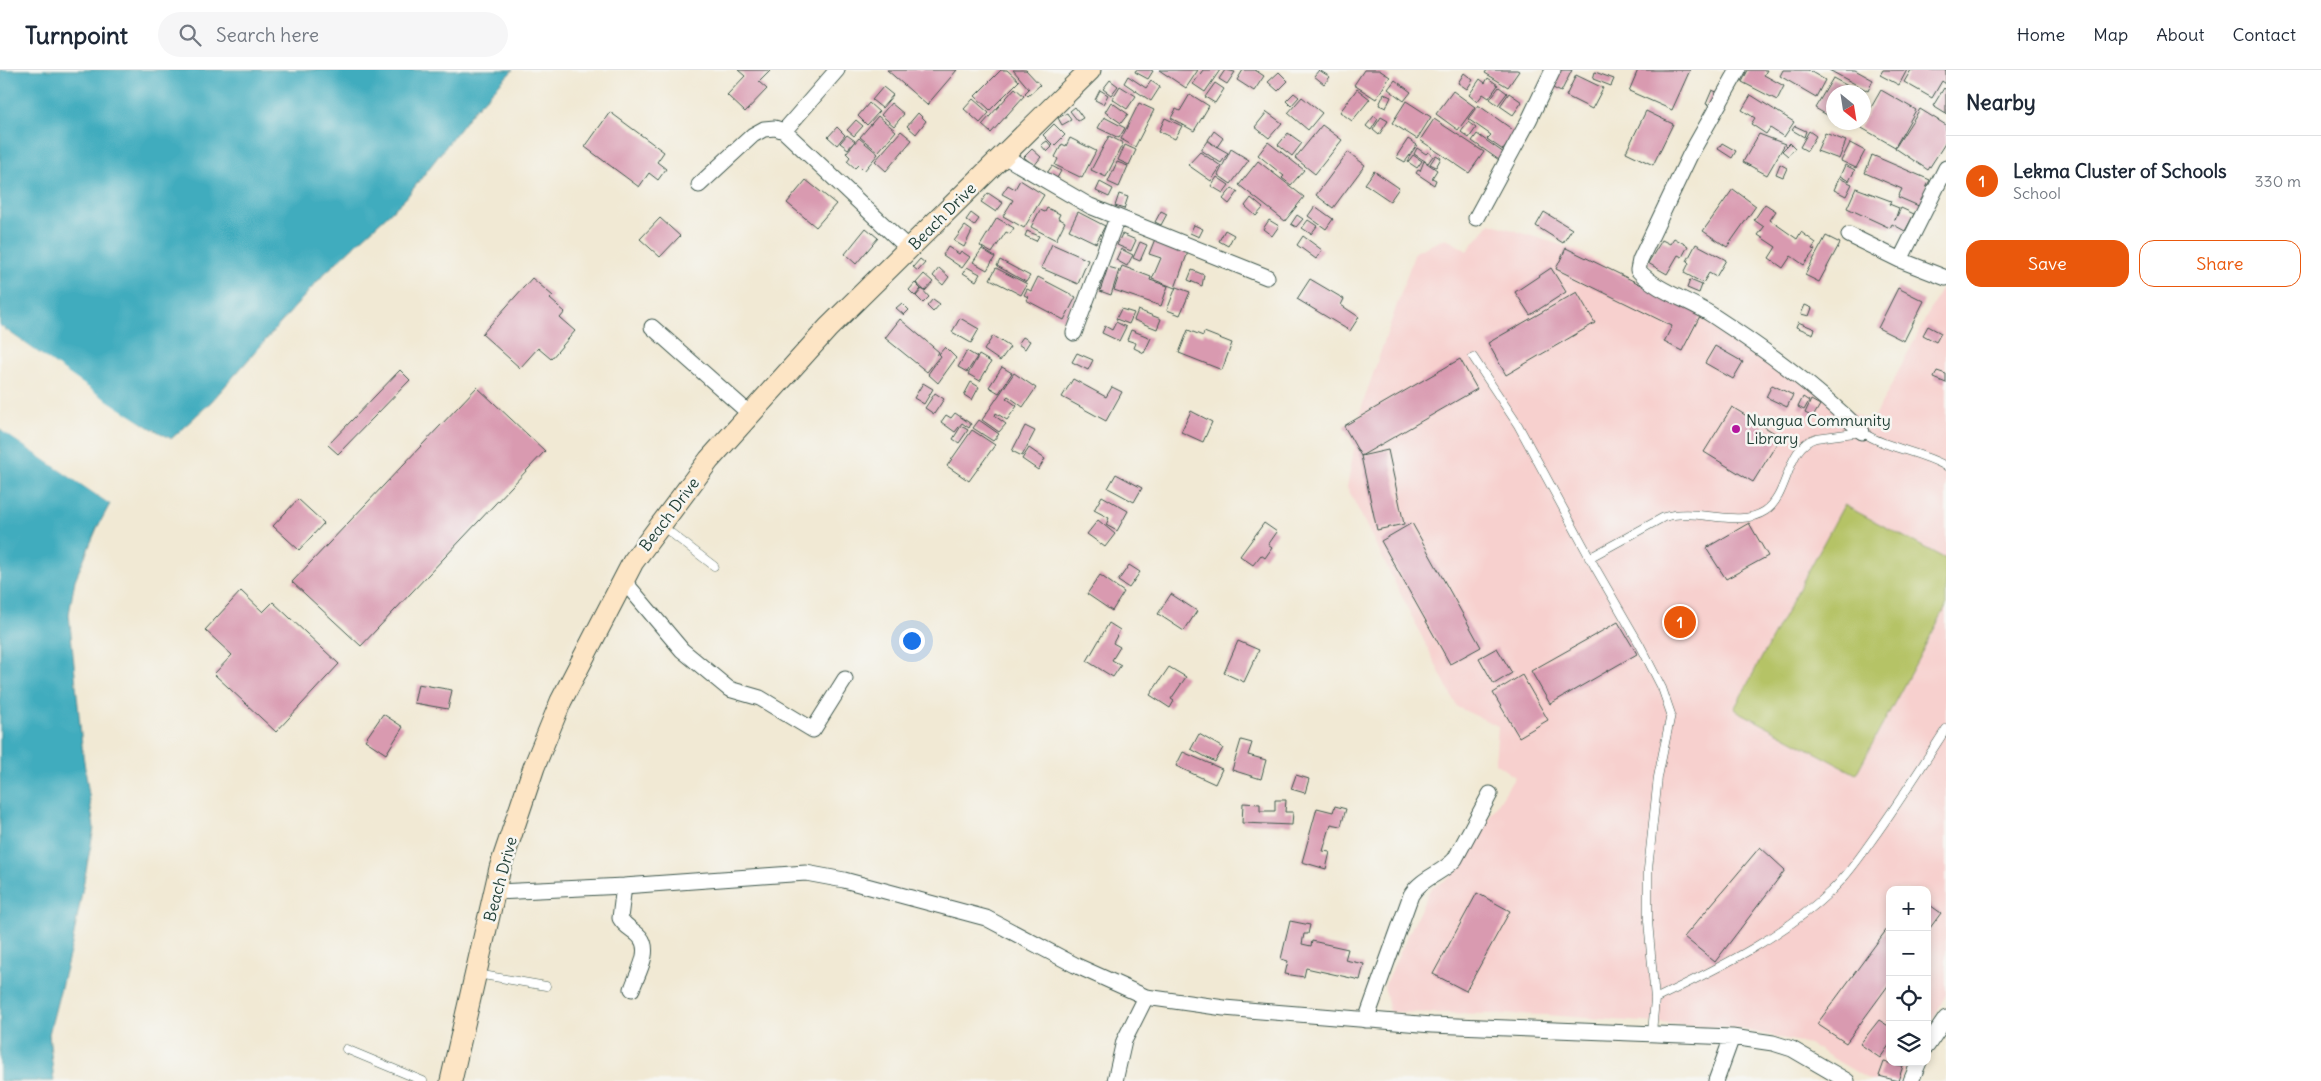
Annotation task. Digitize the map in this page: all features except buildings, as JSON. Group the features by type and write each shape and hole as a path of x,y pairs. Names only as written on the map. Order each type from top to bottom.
{"street":[{"path":"784,131 837,70"},
{"name":"Beach Drive","path":"451,1081 500,868 541,750 561,701 633,562 709,460 828,328 1090,70"},
{"path":"1476,218 1529,120 1553,70"},
{"path":"1738,70 1690,155 1640,260 1638,270 1646,280 1710,314 1795,372 1830,400 1862,432"},
{"path":"699,185 753,135 770,128 784,131 909,249"},
{"path":"1002,155 1090,206 1267,277"},
{"path":"1900,260 1946,168"},
{"path":"1074,333 1117,218"},
{"path":"1849,235 1900,260 1946,278"},
{"path":"652,327 750,414"},
{"path":"623,580 682,650 729,689 760,698 813,730 845,679"},
{"path":"1366,1020 1411,895 1423,881 1449,867 1490,794"},
{"path":"495,892 624,886 806,873 826,876 986,918 1075,965 1146,997 1224,1008 1432,1025 1732,1037 1772,1043 1792,1049 1847,1081"},
{"path":"624,886 620,918 640,937 644,944 645,953 632,989"},
{"path":"1115,1081 1124,1041 1146,997"},
{"path":"1931,1040 1946,1018"},
{"path":"1716,1081 1732,1037"},
{"path":"1911,1081 1917,1066"}],"lane":[{"path":"1473,357 1518,425 1590,558 1640,645 1662,688 1671,714 1658,777 1648,869 1648,921 1655,999 1652,1033"},
{"path":"1590,558 1674,513 1688,512 1743,519 1764,512 1775,501 1800,448 1810,440 1862,432 1876,440 1915,452 1946,466"},
{"path":"660,525 714,566"},
{"path":"1655,999 1754,948 1803,914 1832,890 1852,868 1894,810 1946,729"},
{"path":"476,974 546,986"},
{"path":"346,1049 423,1081"}],"shaded area":[{"path":"1490,223 1577,250 1715,321 1838,406 1872,422 1942,287 1946,288 1946,995 1931,1023 1931,886 1886,886 1886,1066 1908,1066 1900,1081 1871,1081 1809,1044 1740,1029 1546,1015 1390,1012 1384,986 1430,889 1451,877 1515,777 1495,763 1498,726 1457,707 1347,487 1362,406 1415,252 1446,238 1467,251"}],"green space":[{"path":"1844,505 1946,559 1946,607 1856,774 1734,709"}],"water":[{"path":"0,70 513,70 474,110 406,198 324,274 211,402 171,439 126,414 0,326"},
{"path":"0,429 110,504 97,528 75,580 69,614 83,755 94,828 73,940 49,1034 54,1081 0,1081"}],"pier":[{"path":"0,326 96,393 150,428 171,439 169,441 149,430 95,395 0,329"},
{"path":"0,427 112,502 110,504 2,431"}],"place":[{"name":"Nungua Community Library","path":"1736,429"},
{"name":"Lekma Cluster of Schools","path":"1680,622"}]}
